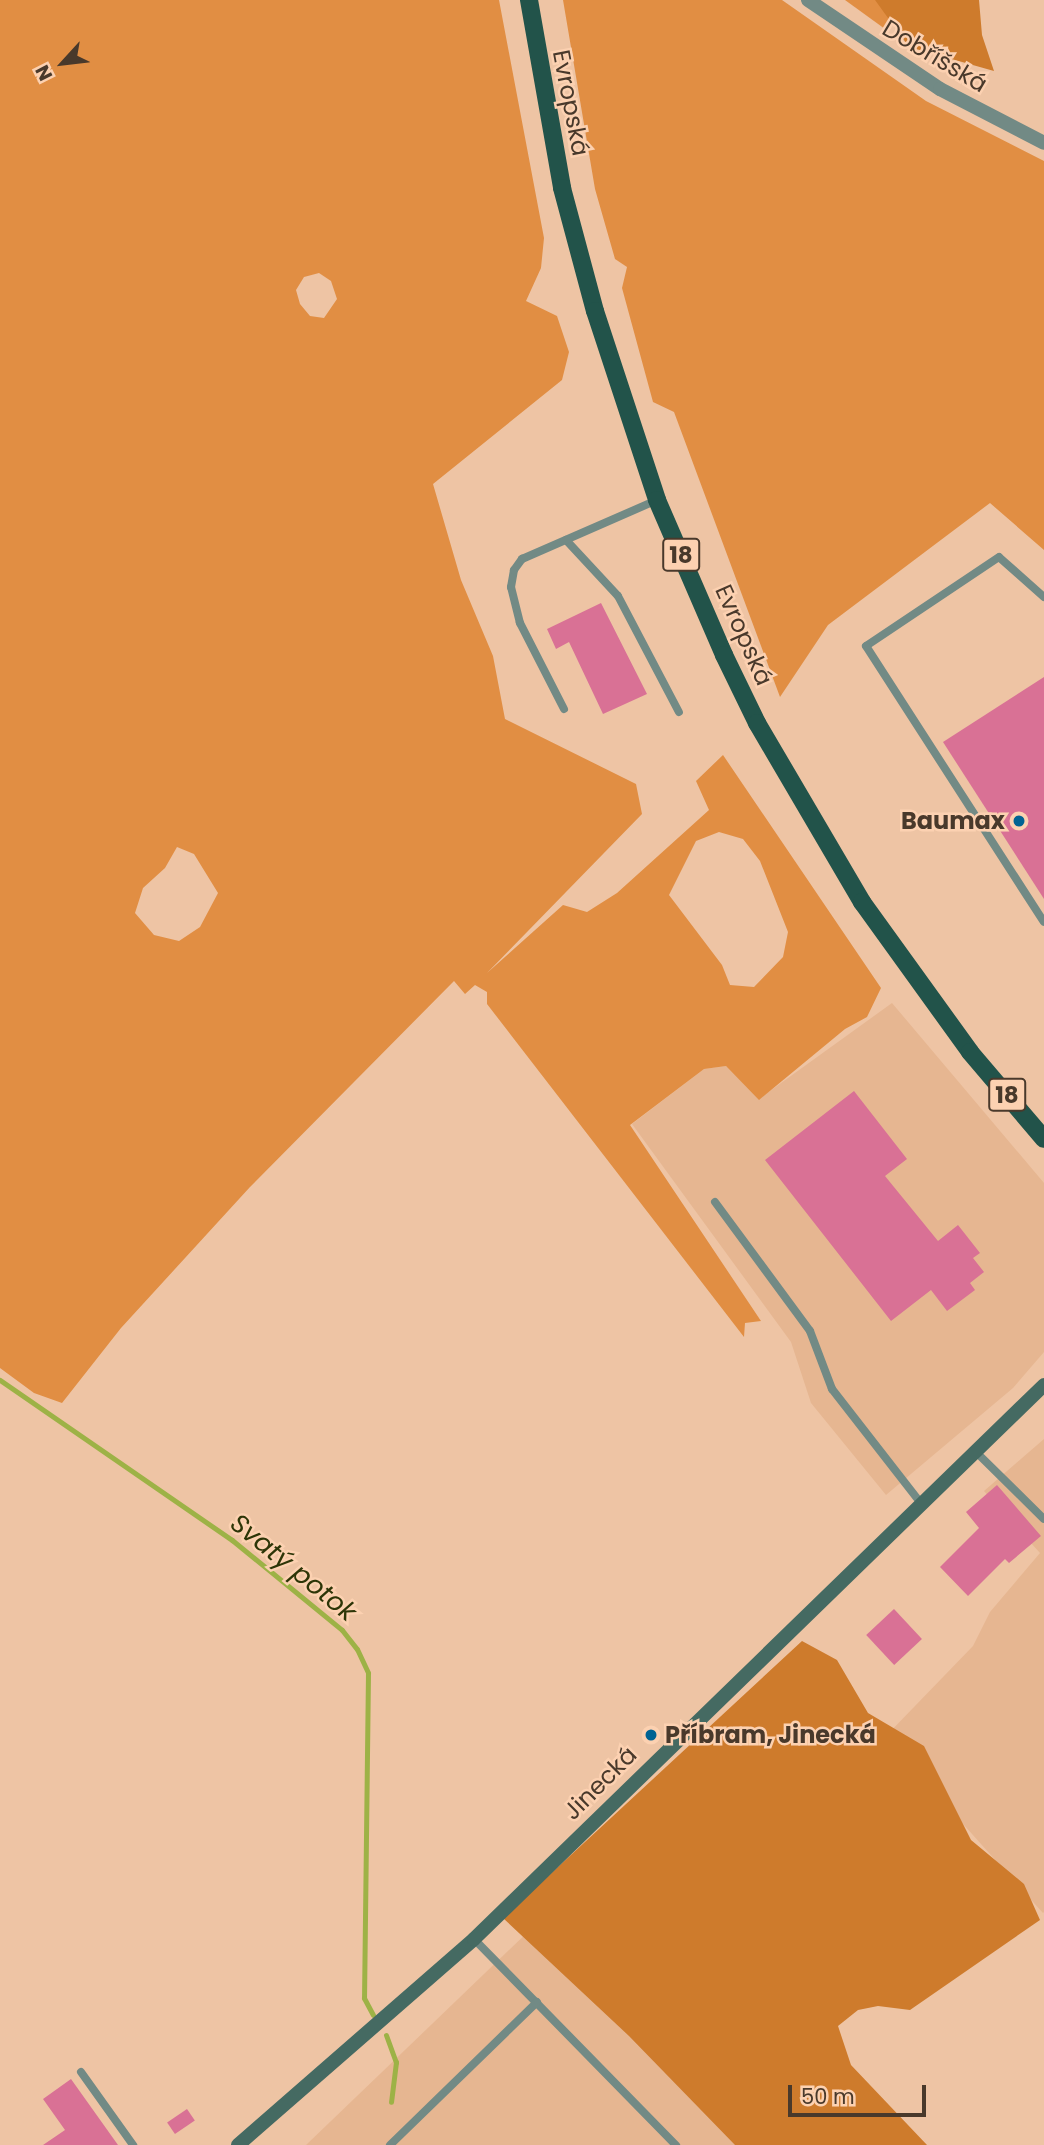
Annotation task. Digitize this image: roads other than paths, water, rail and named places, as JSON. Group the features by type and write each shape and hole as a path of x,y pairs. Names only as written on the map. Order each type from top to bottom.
{"main road":[{"name":"Evropská","path":"528,0 562,188 622,401 657,500 757,723 835,858 916,981 1044,1139"},
{"name":"Jinecká","path":"238,2145 474,1939 919,1502 1044,1385"}],"street":[{"name":"Dobříšská","path":"807,0 940,89 1044,143"}],"lane":[{"path":"564,709 520,623 511,587 522,559 657,500"},
{"path":"566,540 618,596 679,712"},
{"path":"1044,597 999,557 866,646 1044,922"},
{"path":"715,1202 810,1331 832,1389 919,1502"},
{"path":"974,1450 1044,1519"},
{"path":"474,1939 672,2143"},
{"path":"390,2145 537,2002"},
{"path":"81,2072 133,2145"}],"waterway":[{"name":"Svatý potok","path":"0,1380 232,1540 342,1630 357,1649 368,1673 364,1998 373,2015"},
{"name":"Svatý potok","path":"386,2035 396,2062 391,2102"}],"place":[{"name":"Baumax","path":"1019,821"},
{"name":"Příbram, Jinecká","path":"651,1735"}]}
